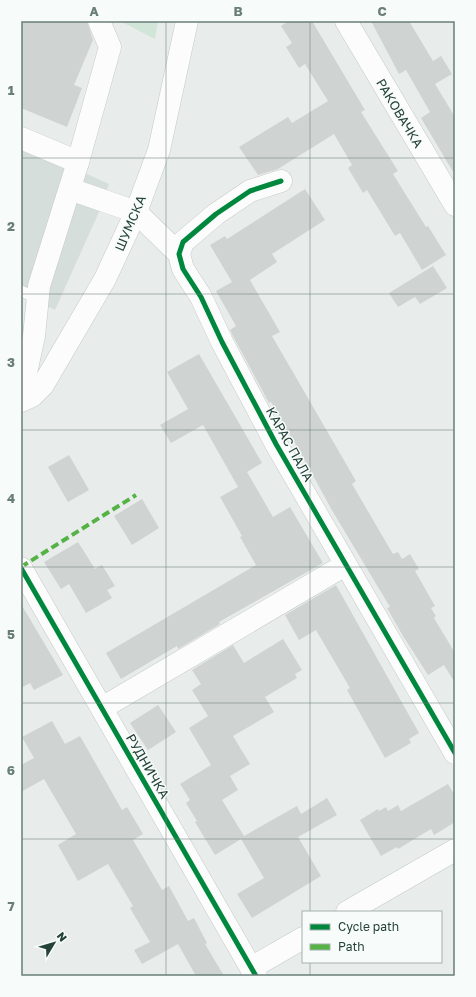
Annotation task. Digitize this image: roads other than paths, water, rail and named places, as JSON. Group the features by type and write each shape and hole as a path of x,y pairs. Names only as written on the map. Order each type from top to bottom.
{"street":[{"path":"21,396 34,336 29,295 70,189 110,47 99,21"},
{"name":"ШУМСКА","path":"21,400 32,396 44,385 105,279 136,212 159,150 187,21"},
{"name":"РАКОВАЧКА","path":"346,21 455,205"},
{"path":"21,138 78,162"},
{"path":"70,189 136,212 178,254 183,242 216,214 250,191 280,180"},
{"name":"КАРАС ПАЛА","path":"178,254 183,269 201,297 222,342 276,444 455,753"},
{"path":"102,708 346,565"},
{"name":"РУДНИЧКА","path":"21,568 254,972"},
{"path":"349,911 455,850"},
{"path":"254,972 302,939"}]}
